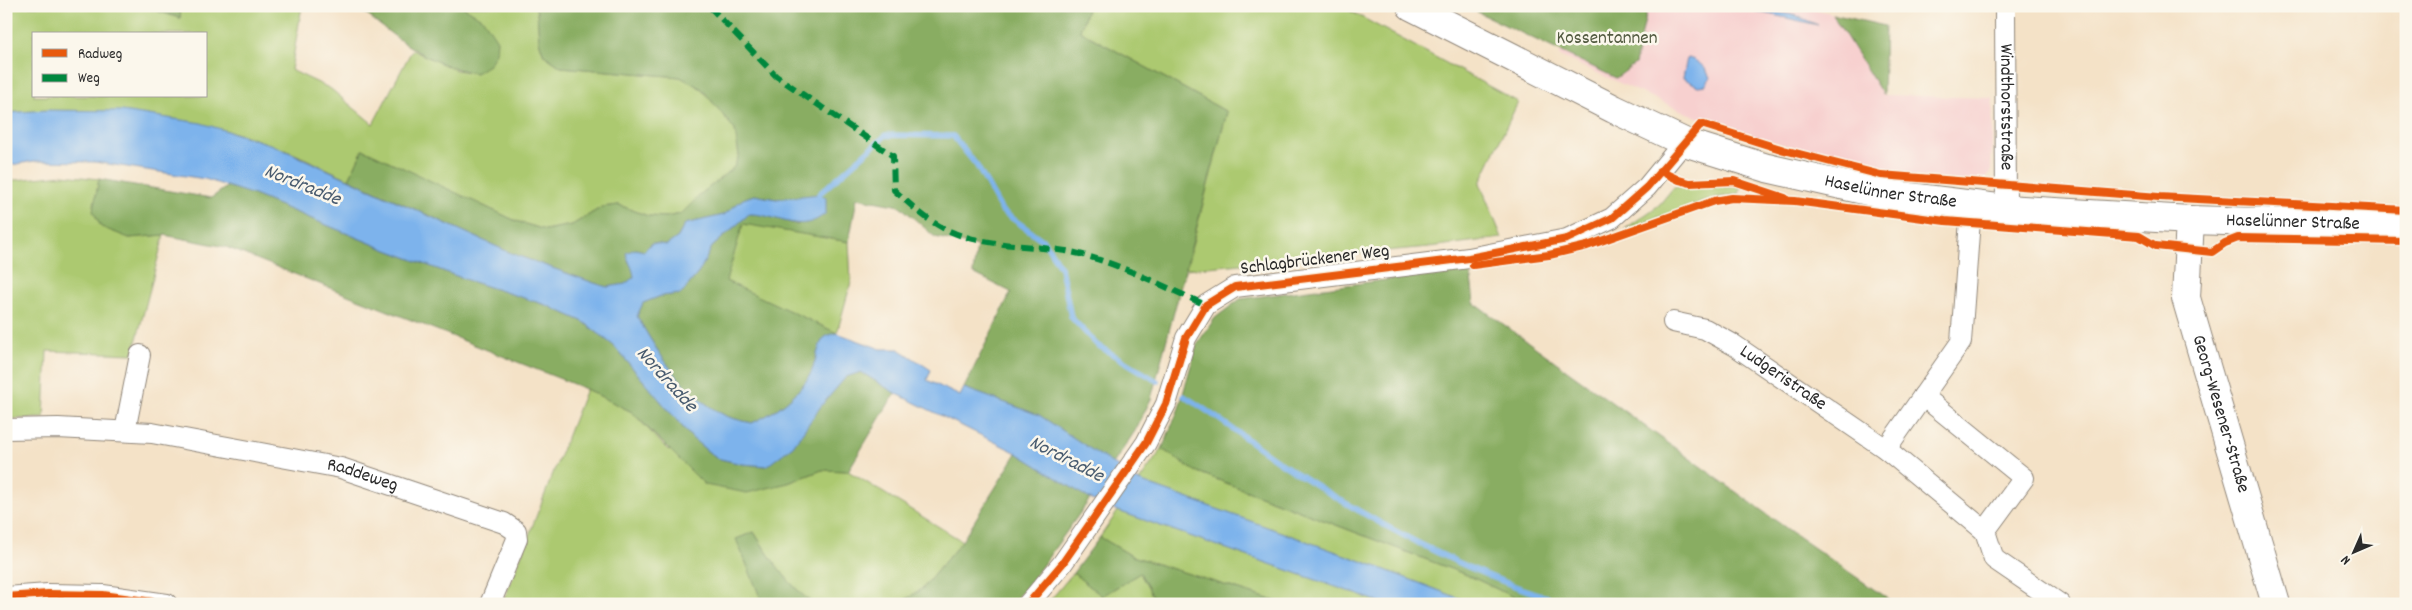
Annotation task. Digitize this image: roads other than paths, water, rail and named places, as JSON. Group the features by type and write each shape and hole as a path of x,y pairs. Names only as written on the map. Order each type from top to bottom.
{"street":[{"name":"Haselünner Straße","path":"1411,6 1614,110 1684,142 1767,168 1877,193 2006,209 2190,220 2406,226"},
{"name":"Windthorststraße","path":"2005,6 2006,209"},
{"name":"Schlagbrückener Weg","path":"1028,604 1062,564 1146,443 1166,404 1186,338 1206,304 1235,287 1469,258 1567,239 1612,218 1647,188 1684,142"},
{"path":"1886,448 1960,342 1971,206"},
{"name":"Georg-Wesener-Straße","path":"2190,220 2186,298 2276,604"},
{"name":"Ludgeristraße","path":"1673,322 1705,329 1734,345 1886,448 1986,531"},
{"path":"125,431 140,355"},
{"path":"1923,396 2024,478 1986,531 1994,559 2060,604"},
{"name":"Raddeweg","path":"6,429 58,428 152,433 341,468 417,492 504,523 516,531 517,539 490,604"},
{"path":"6,597 48,594 103,595 167,604"}],"water":[{"path":"1732,6 1794,15 1818,25"},
{"path":"1687,58 1698,62 1707,71 1710,78 1706,85 1698,86 1683,78"},
{"name":"Nordradde","path":"47,110 122,111 201,123 273,145 513,254 607,287 625,284 634,277 626,253 635,249 644,251 652,243 667,245 678,237 685,224 724,215 743,199 754,195 776,199 819,194 826,198 826,213 816,220 798,223 749,214 712,247 699,272 681,294 661,296 643,303 637,316 654,345 685,386 711,408 726,416 752,423 769,414 800,389 811,373 823,339 837,333 881,349 899,349 931,370 927,380 960,396 964,388 1039,415 1139,481 1367,563 1474,604 1385,604 1118,511 1090,499 1017,453 895,393 861,372 846,377 821,406 793,446 767,466 742,464 716,458 692,438 614,346 584,322 546,305 467,280 387,250 254,195 205,179 95,162 34,161 6,166 6,113"}],"waterway":[{"path":"819,194 886,135 953,136 977,166 1002,211 1044,241 1061,268 1071,317 1097,345 1157,381"},
{"path":"1184,396 1287,467 1388,527 1424,546 1496,579 1569,604"}],"park label":[{"name":"Kossentannen","path":"1607,39"}]}
